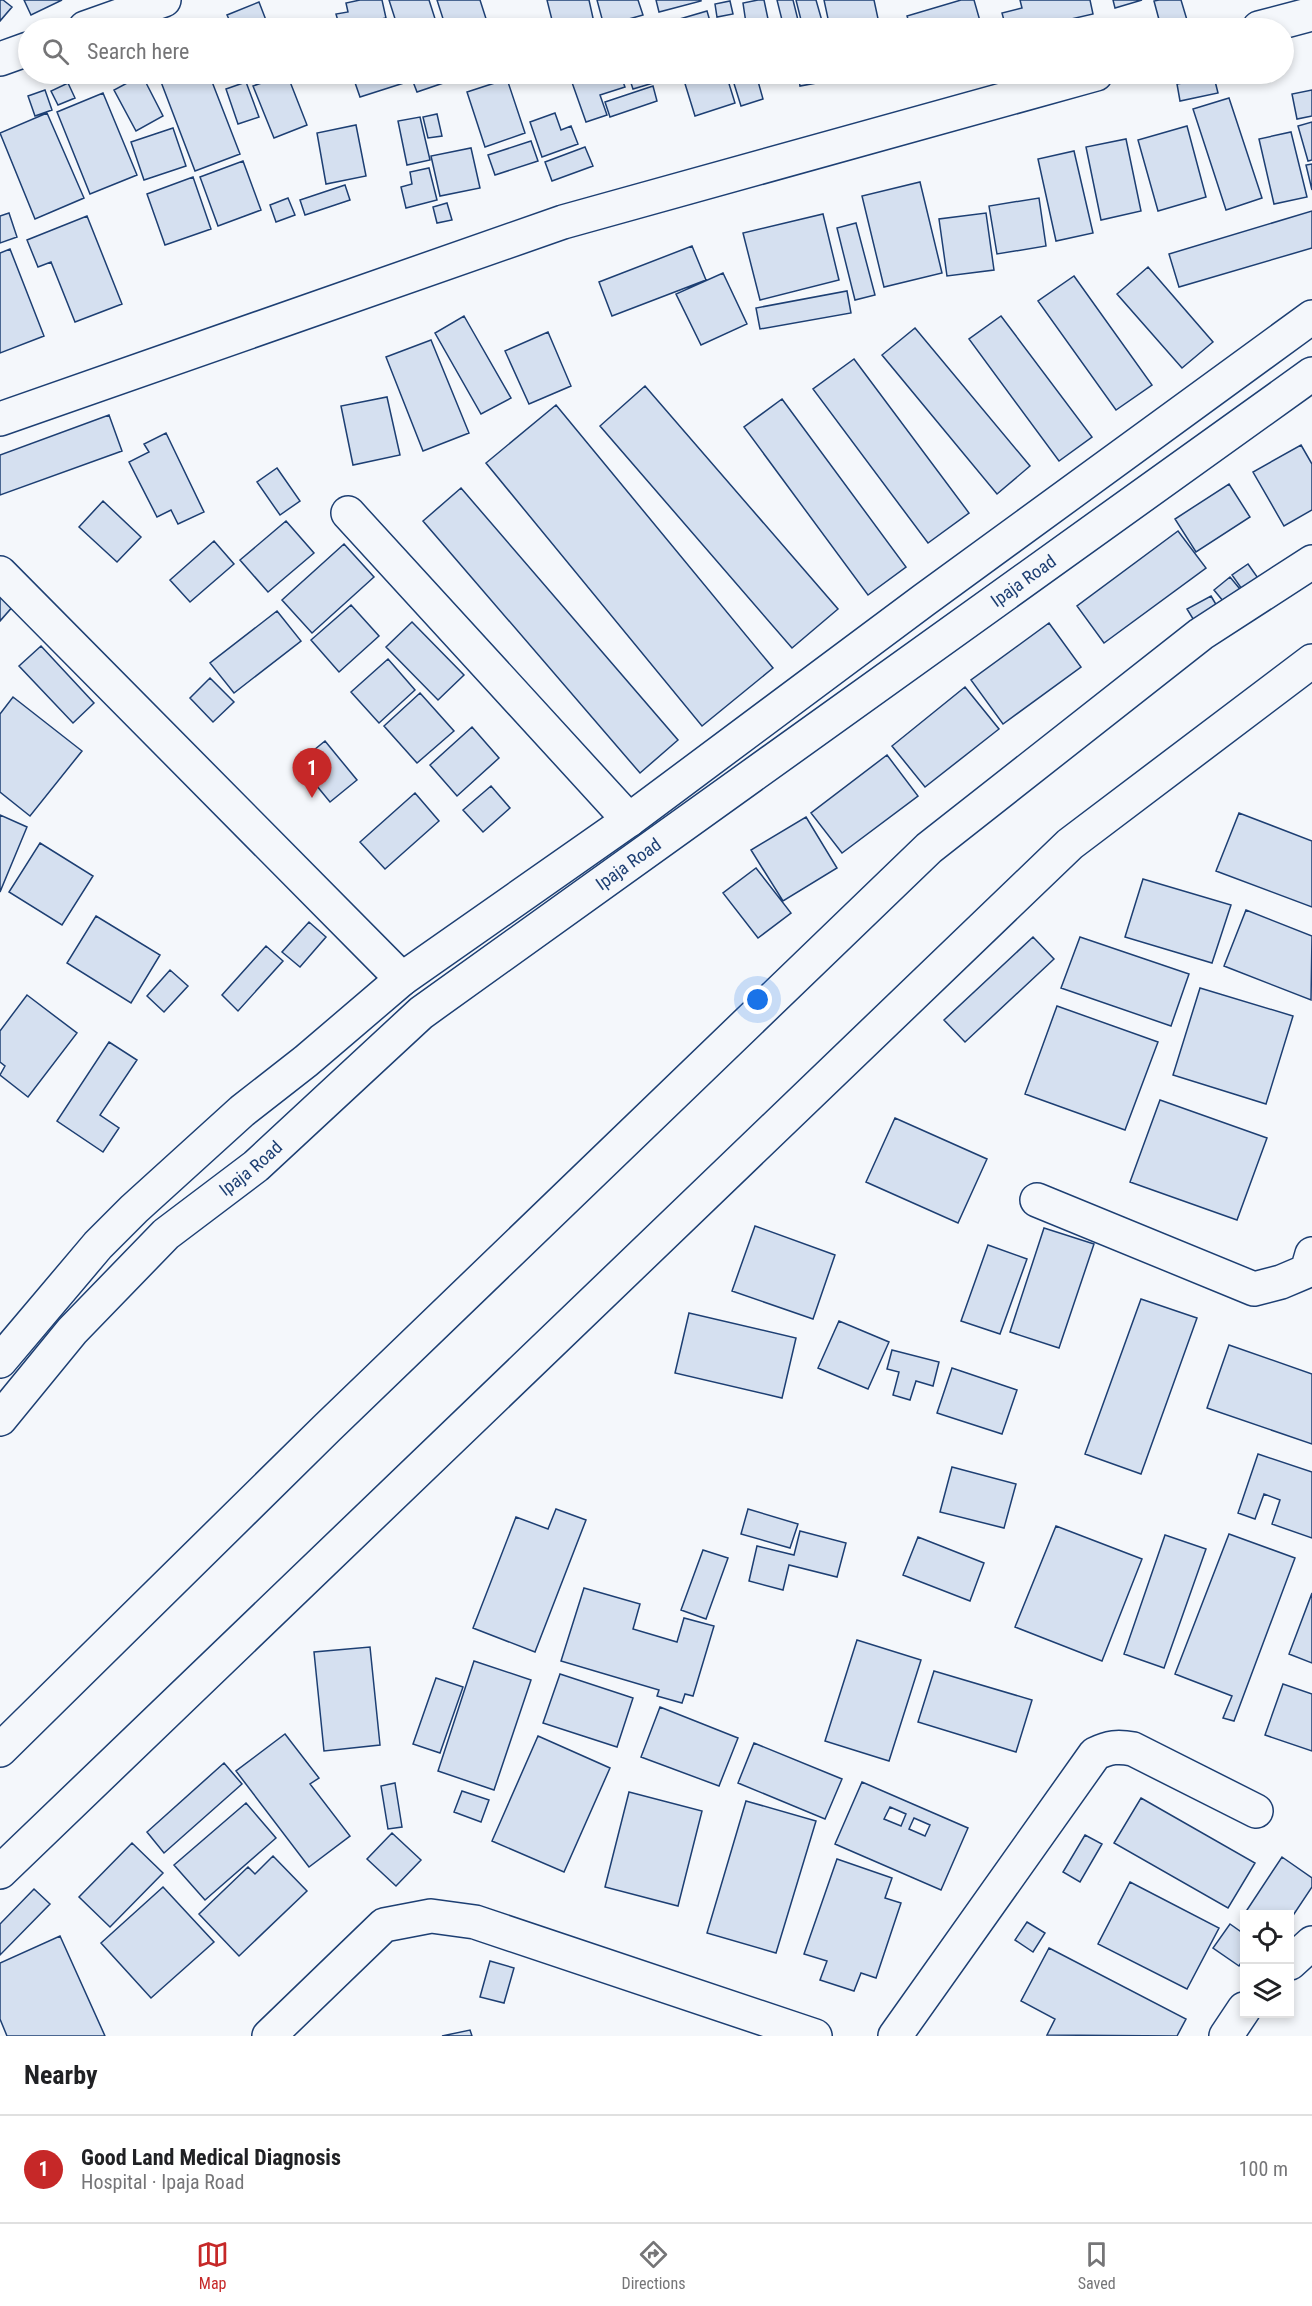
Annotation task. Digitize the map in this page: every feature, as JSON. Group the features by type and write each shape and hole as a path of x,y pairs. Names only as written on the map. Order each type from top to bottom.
{"street":[{"path":"113,18 164,0"},
{"path":"1294,19 1312,14"},
{"path":"0,59 18,53"},
{"path":"0,419 563,222 1060,84"},
{"name":"Ipaja Road","path":"0,1361 82,1263 134,1209 242,1111 306,1061 402,979 629,820 915,607 1312,317"},
{"name":"Ipaja Road","path":"0,1419 72,1331 166,1234 256,1166 421,1013 1312,374"},
{"path":"348,513 629,820"},
{"path":"0,1750 344,1412 929,848 1201,634 1312,562"},
{"path":"0,573 402,979"},
{"path":"0,1872 1071,844 1312,661"},
{"path":"1037,1200 1254,1289 1281,1282 1307,1271 1312,1254"},
{"path":"895,2036 1095,1754 1107,1748 1133,1749 1256,1811"},
{"path":"269,2036 384,1925 431,1916 475,1922 815,2036"},
{"path":"1294,1959 1312,1942"},
{"path":"1226,2036 1240,2016"}],"building":[{"path":"0,0 12,7 0,21"},
{"path":"24,0 62,0 31,15"},
{"path":"360,0 382,0 386,18 337,18 336,14 348,12 346,3"},
{"path":"389,0 429,0 435,18 395,18"},
{"path":"437,0 480,0 486,18 443,18"},
{"path":"547,0 589,0 593,18 552,18"},
{"path":"597,0 638,0 643,15 632,18 602,18"},
{"path":"656,0 701,0 701,1 659,12"},
{"path":"764,0 768,18 745,18 743,3"},
{"path":"777,0 793,0 798,18 782,18"},
{"path":"796,0 816,0 821,18 800,18"},
{"path":"824,0 874,0 878,18 828,18"},
{"path":"961,0 974,0 979,18 908,18 907,16"},
{"path":"1020,0 1090,0 1093,14 1076,18 1003,18 1002,13 1022,8"},
{"path":"1113,0 1142,0 1115,8"},
{"path":"1181,0 1186,18 1159,18 1154,1"},
{"path":"730,1 733,14 717,17 715,4"},
{"path":"259,2 265,18 228,18 227,15"},
{"path":"707,11 709,18 683,18"},
{"path":"68,84 75,98 58,105 51,91"},
{"path":"125,84 147,84 163,116 136,131 114,90"},
{"path":"162,84 213,84 240,154 195,171"},
{"path":"247,84 259,117 238,124 226,89"},
{"path":"291,84 307,125 274,138 253,86"},
{"path":"355,84 401,84 360,97"},
{"path":"414,84 440,84 417,92"},
{"path":"492,84 509,84 525,133 485,147 467,92"},
{"path":"573,84 624,84 625,87 600,95 607,115 586,122"},
{"path":"631,84 650,84 633,89"},
{"path":"685,84 729,84 735,103 695,116"},
{"path":"734,84 759,84 763,99 741,106"},
{"path":"1177,84 1216,84 1218,93 1180,101"},
{"path":"653,86 657,101 610,117 605,102"},
{"path":"45,90 52,110 35,116 28,96"},
{"path":"1312,90 1312,116 1297,119 1292,94"},
{"path":"103,93 137,175 90,194 57,112"},
{"path":"1229,98 1262,198 1226,210 1193,109"},
{"path":"47,113 84,198 35,219 0,133"},
{"path":"555,113 561,130 571,126 578,144 542,157 530,122"},
{"path":"437,114 442,136 428,138 423,117"},
{"path":"420,117 430,160 407,165 398,121"},
{"path":"1312,122 1312,160 1308,161 1298,126"},
{"path":"356,125 366,176 326,184 317,133"},
{"path":"1187,126 1206,197 1158,211 1138,140"},
{"path":"173,128 186,166 144,180 131,142"},
{"path":"1291,132 1307,197 1274,204 1259,139"},
{"path":"1126,139 1141,211 1101,220 1086,147"},
{"path":"531,141 538,161 495,175 488,155"},
{"path":"585,147 593,166 552,181 545,162"},
{"path":"471,148 480,188 440,196 431,156"},
{"path":"1074,151 1093,233 1056,241 1038,159"},
{"path":"243,161 261,210 218,226 200,177"},
{"path":"1312,164 1312,190 1306,165"},
{"path":"429,168 437,200 406,208 401,187 412,184 410,172"},
{"path":"193,177 211,229 165,245 147,194"},
{"path":"920,182 942,273 884,287 862,196"},
{"path":"345,185 350,200 305,215 300,200"},
{"path":"288,198 295,215 276,222 270,205"},
{"path":"1039,198 1046,246 997,254 989,206"},
{"path":"447,203 452,220 437,223 433,207"},
{"path":"1312,211 1312,248 1179,287 1169,254"},
{"path":"9,213 17,237 0,243 0,216"},
{"path":"986,213 994,270 947,276 939,219"},
{"path":"823,214 839,280 760,300 743,233"},
{"path":"87,216 122,304 75,322 51,262 38,267 27,240"},
{"path":"856,223 875,295 855,300 837,228"},
{"path":"692,246 706,280 612,316 599,282"},
{"path":"10,249 44,336 0,353 0,253"},
{"path":"1148,267 1213,342 1182,368 1117,294"},
{"path":"723,273 747,324 701,345 676,294"},
{"path":"1074,276 1152,385 1116,410 1038,301"},
{"path":"847,291 851,313 760,329 756,308"},
{"path":"464,316 511,398 481,414 435,333"},
{"path":"1001,316 1092,437 1059,461 969,339"},
{"path":"915,328 1030,466 997,494 882,355"},
{"path":"548,332 571,386 529,404 505,351"},
{"path":"431,340 469,433 423,451 386,357"},
{"path":"854,359 969,513 928,543 813,389"},
{"path":"645,386 838,609 792,648 600,426"},
{"path":"387,397 400,455 353,465 341,406"},
{"path":"782,399 906,567 868,595 744,427"},
{"path":"556,405 773,668 702,726 486,463"},
{"path":"109,415 122,451 0,495 0,455"},
{"path":"166,433 204,512 178,524 171,510 157,517 129,462 149,452 144,444"},
{"path":"1301,445 1312,464 1312,510 1284,526 1253,472"},
{"path":"277,468 300,501 280,515 257,482"},
{"path":"1229,484 1250,517 1196,552 1175,519"},
{"path":"461,488 678,740 640,773 423,521"},
{"path":"103,501 141,537 117,562 79,527"},
{"path":"286,521 314,553 268,592 240,560"},
{"path":"1178,531 1206,568 1104,643 1077,606"},
{"path":"214,541 234,564 190,602 170,580"},
{"path":"344,544 374,577 312,633 282,600"},
{"path":"1248,564 1260,581 1244,592 1232,575"},
{"path":"1230,577 1244,594 1228,607 1214,590"},
{"path":"0,578 22,596 0,621"},
{"path":"1211,596 1224,618 1201,632 1187,609"},
{"path":"351,605 379,636 339,672 311,640"},
{"path":"277,611 301,641 234,693 210,663"},
{"path":"412,622 464,675 438,700 386,647"},
{"path":"1049,623 1081,667 1003,724 971,680"},
{"path":"41,646 94,703 73,723 19,666"},
{"path":"388,659 415,690 379,723 351,692"},
{"path":"210,678 234,702 213,722 190,698"},
{"path":"965,687 999,729 925,787 892,746"},
{"path":"420,693 454,731 417,763 384,726"},
{"path":"13,697 82,751 30,816 0,792 0,714"},
{"path":"472,727 499,758 457,796 430,765"},
{"path":"325,741 357,780 330,802 298,763"},
{"path":"887,755 918,796 842,853 811,813"},
{"path":"491,786 510,808 483,832 463,810"},
{"path":"415,793 439,821 385,869 360,842"},
{"path":"1239,813 1312,841 1312,907 1216,871"},
{"path":"0,815 27,827 0,892"},
{"path":"806,817 837,868 783,901 751,850"},
{"path":"40,843 93,876 62,925 9,892"},
{"path":"756,868 791,913 758,938 723,893"},
{"path":"1143,879 1231,905 1212,963 1125,937"},
{"path":"1246,910 1312,936 1311,1000 1224,966"},
{"path":"96,916 160,955 131,1003 67,963"},
{"path":"309,922 326,937 300,967 282,952"},
{"path":"1033,937 1054,959 965,1042 944,1020"},
{"path":"1080,937 1189,974 1171,1026 1061,988"},
{"path":"266,946 283,961 238,1011 222,995"},
{"path":"170,970 188,986 164,1012 147,996"},
{"path":"1200,988 1293,1016 1266,1104 1173,1075"},
{"path":"27,995 77,1033 28,1097 0,1075 5,1066 0,1062 0,1031"},
{"path":"1057,1006 1158,1042 1125,1130 1025,1094"},
{"path":"109,1042 137,1060 100,1115 119,1128 103,1152 57,1121"},
{"path":"1160,1100 1267,1138 1237,1220 1130,1182"},
{"path":"895,1118 987,1159 958,1223 866,1182"},
{"path":"755,1226 835,1255 813,1319 732,1291"},
{"path":"1044,1228 1094,1244 1059,1348 1010,1332"},
{"path":"988,1245 1027,1259 1000,1334 961,1321"},
{"path":"1141,1299 1197,1318 1141,1474 1085,1454"},
{"path":"689,1313 796,1338 782,1398 675,1373"},
{"path":"839,1321 889,1342 868,1389 818,1368"},
{"path":"1229,1345 1312,1374 1312,1444 1207,1408"},
{"path":"892,1350 939,1362 933,1386 916,1381 910,1400 893,1395 899,1372 887,1369"},
{"path":"952,1368 1017,1390 1002,1434 937,1413"},
{"path":"1258,1454 1312,1472 1312,1538 1272,1524 1280,1500 1264,1494 1255,1519 1238,1513"},
{"path":"952,1467 1016,1484 1004,1528 940,1512"},
{"path":"556,1509 586,1520 535,1652 473,1628 516,1517 548,1529"},
{"path":"748,1509 798,1524 790,1548 741,1534"},
{"path":"1056,1526 1142,1559 1102,1661 1015,1627"},
{"path":"800,1531 846,1543 837,1577 789,1565 783,1590 749,1581 757,1546 794,1555"},
{"path":"1229,1534 1295,1558 1234,1721 1223,1718 1232,1696 1175,1674"},
{"path":"1165,1535 1206,1549 1164,1668 1124,1654"},
{"path":"918,1537 984,1563 970,1601 903,1575"},
{"path":"703,1550 728,1558 706,1619 681,1610"},
{"path":"584,1588 640,1604 633,1629 677,1642 684,1618 714,1626 693,1696 685,1694 682,1703 657,1696 659,1690 561,1661"},
{"path":"1312,1593 1312,1663 1289,1654"},
{"path":"857,1640 921,1660 889,1761 825,1741"},
{"path":"370,1647 380,1745 324,1751 314,1652"},
{"path":"474,1661 531,1680 494,1790 438,1771"},
{"path":"934,1671 1032,1700 1016,1752 918,1722"},
{"path":"560,1674 633,1698 617,1747 543,1723"},
{"path":"436,1678 463,1687 440,1753 413,1744"},
{"path":"1283,1684 1312,1694 1312,1751 1265,1735"},
{"path":"660,1707 738,1738 719,1786 641,1757"},
{"path":"285,1734 319,1778 310,1784 350,1836 309,1867 236,1771"},
{"path":"538,1736 610,1768 564,1872 492,1841"},
{"path":"754,1743 842,1779 825,1819 738,1783"},
{"path":"224,1763 242,1784 164,1853 147,1832"},
{"path":"862,1782 968,1828 941,1890 835,1844","holes":["890,1807 906,1814 901,1826 884,1819","914,1818 930,1825 925,1836 909,1829"]},
{"path":"395,1783 402,1827 388,1829 381,1786"},
{"path":"462,1791 489,1800 481,1822 454,1812"},
{"path":"629,1792 702,1811 678,1906 605,1887"},
{"path":"1141,1798 1255,1863 1228,1908 1114,1843"},
{"path":"746,1801 816,1821 776,1953 707,1933"},
{"path":"246,1803 276,1838 205,1900 174,1865"},
{"path":"392,1833 421,1860 396,1886 367,1859"},
{"path":"1085,1835 1102,1844 1080,1882 1063,1872"},
{"path":"132,1843 163,1873 110,1927 79,1897"},
{"path":"273,1856 307,1891 239,1956 199,1914 248,1867 255,1874"},
{"path":"1282,1857 1312,1878 1312,1887 1294,1914 1294,1910 1247,1910"},
{"path":"837,1859 892,1878 885,1898 901,1903 876,1978 861,1973 854,1991 820,1980 827,1961 804,1954"},
{"path":"1130,1882 1219,1928 1187,1989 1098,1944"},
{"path":"163,1887 214,1942 151,1998 101,1943"},
{"path":"34,1889 50,1904 0,1955 0,1924"},
{"path":"1027,1922 1045,1933 1033,1952 1015,1940"},
{"path":"1230,1924 1240,1931 1239,1966 1213,1948"},
{"path":"60,1936 105,2036 7,2036 0,2019 0,1963"},
{"path":"1049,1948 1186,2019 1177,2036 1047,2035 1055,2019 1021,2001"},
{"path":"490,1961 514,1968 504,2003 480,1997"},
{"path":"470,2030 472,2036 442,2036"}],"place":[{"name":"Good Land Medical Diagnosis","path":"312,798"}]}
